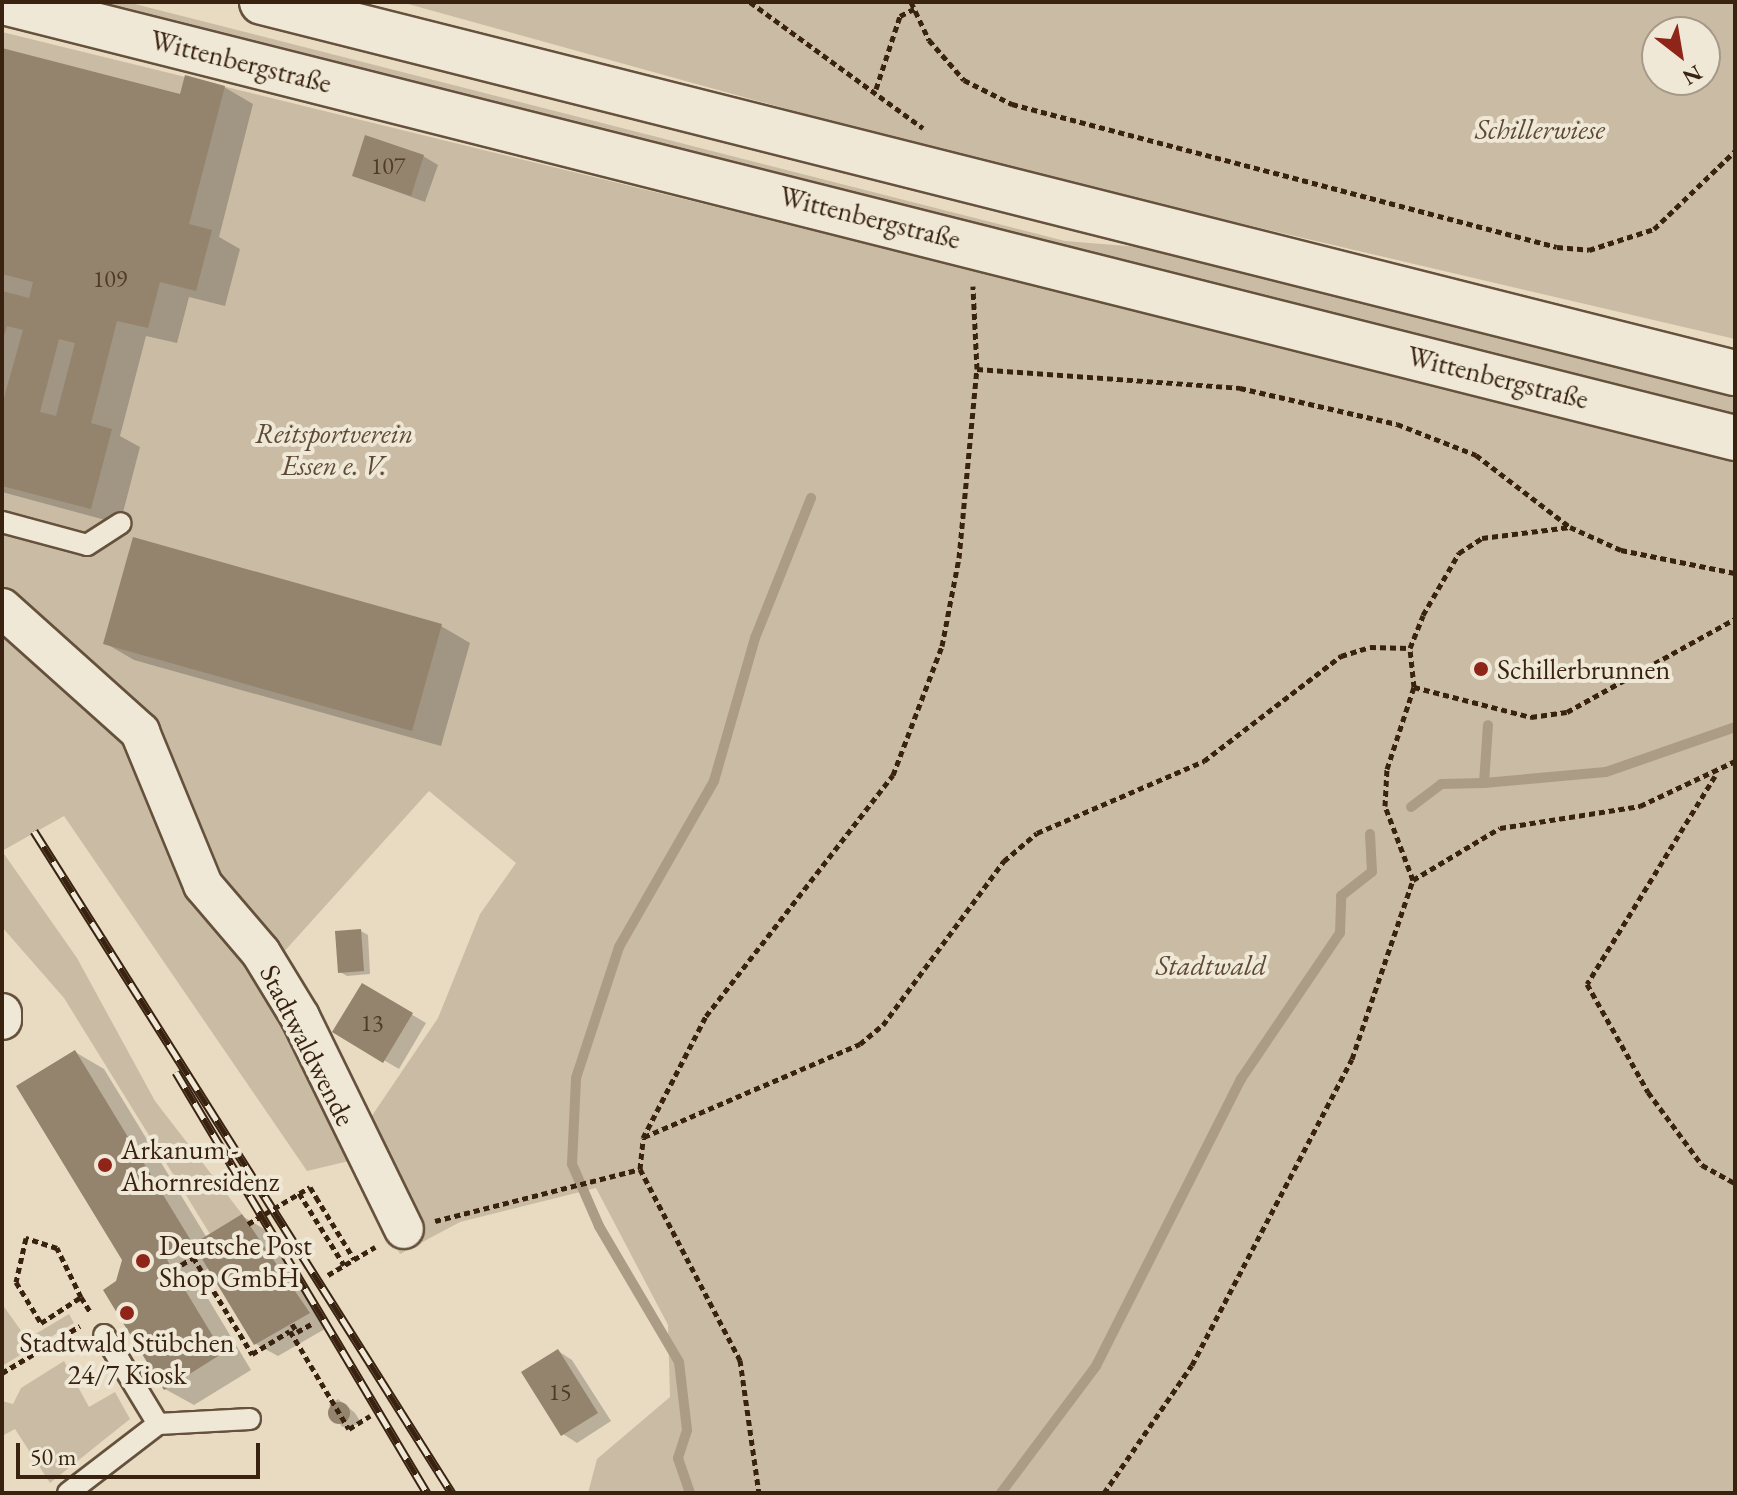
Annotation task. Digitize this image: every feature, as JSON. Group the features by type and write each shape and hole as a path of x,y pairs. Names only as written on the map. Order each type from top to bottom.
{"main road":[{"name":"Wittenbergstraße","path":"3,2 971,242 1735,438"},
{"name":"Wittenbergstraße","path":"262,2 1735,373"}],"street":[{"name":"Stadtwaldwende","path":"2,608 140,732 203,885 261,953 300,1017 404,1229"},
{"path":"2,1013 2,1020"}],"lane":[{"path":"2,522 87,545 121,523"},
{"path":"104,1335 158,1424"},
{"path":"68,1493 158,1424 250,1419"}],"path":[{"path":"750,2 876,89 937,140"},
{"path":"911,2 929,40 964,80 1012,104 1557,247 1589,250 1654,229 1735,151"},
{"path":"876,89 900,16 914,9"},
{"path":"759,1493 740,1360 640,1169 643,1138 706,1016 851,834 893,775 922,709 959,558 977,369 971,242"},
{"path":"977,369 1225,386 1397,424 1476,455 1570,527 1666,563 1735,573"},
{"path":"1104,1493 1192,1365 1352,1059 1413,880 1385,806 1387,769 1414,687 1410,648 1459,553 1516,528 1570,527"},
{"path":"1414,687 1531,717 1567,712 1735,619"},
{"path":"643,1138 860,1044 883,1025 1004,861 1037,833 1204,761 1341,656 1410,648"},
{"path":"1413,880 1500,828 1640,806 1716,775 1735,761"},
{"path":"1716,775 1587,984 1666,1116 1702,1165 1735,1183"},
{"path":"328,1275 404,1229 640,1169"},
{"path":"248,1224 301,1196 310,1187 354,1259"},
{"path":"301,1196 344,1265"},
{"path":"2,1373 94,1318 57,1248 26,1238 16,1282 41,1323 81,1297"},
{"path":"173,1270 196,1256 252,1354 290,1331 349,1429 370,1416"},
{"path":"292,1324 297,1332 313,1323"}],"green space":[{"path":"77,2 127,2 1065,241 1177,250 1735,390 1735,424"},
{"name":"Schillerwiese","path":"401,2 1735,2 1735,339 978,162"},
{"name":"Stadtwald","path":"2,32 1735,457 1735,1493 588,1493 597,1459 670,1397 668,1325 596,1188 460,1222 400,1254 349,1161 307,1171 64,816 2,851","holes":["429,791 516,863 480,914 438,1018 365,1126 281,955"]},
{"path":"2,851 77,958 155,1101 242,1214 210,1234 64,998 2,927"},
{"path":"2,1304 27,1339 69,1314 74,1323 2,1366"},
{"path":"64,1361 89,1407 115,1392 130,1419 50,1483 15,1429 2,1436 2,1401 13,1404 21,1388"}],"building":[{"path":"2,48 180,94 185,75 225,86 189,224 212,230 196,291 160,282 148,328 117,321 91,423 112,429 91,509 2,486 2,405 23,330 7,326 2,342 2,291 29,298 33,282 2,274","holes":["59,339 75,343 56,416 40,412"]},
{"path":"365,135 424,155 411,196 352,176"},
{"path":"133,537 442,624 412,731 103,644"},
{"path":"361,929 364,971 338,973 335,931"},
{"path":"362,983 413,1013 383,1063 332,1032"},
{"name":"Arkanum - Ahornresidenz","path":"75,1050 193,1244 167,1260 223,1353 164,1390 103,1290 116,1281 122,1260 16,1086"},
{"path":"242,1214 310,1313 254,1345 193,1244"},
{"path":"558,1349 598,1413 561,1436 521,1372"},
{"path":"339,1402 347,1405 350,1413 347,1421 339,1424 331,1421 328,1413 331,1405"}],"waterway":[{"path":"690,1493 678,1458 687,1430 679,1362 599,1226 572,1164 576,1078 619,947 714,781 755,638 811,498"},
{"path":"1411,807 1441,784 1484,783 1488,725"},
{"path":"1484,783 1606,772 1735,727"},
{"path":"1001,1493 1096,1366 1241,1079 1340,933 1341,896 1372,872 1370,834"}],"railway":[{"path":"34,831 452,1493"},
{"path":"176,1072 427,1493"}],"place":[{"name":"Schillerbrunnen","path":"1481,669"},
{"name":"Arkanum - Ahornresidenz","path":"105,1165"},
{"name":"Deutsche Post Shop GmbH","path":"143,1261"},
{"name":"Stadtwald Stübchen 24/7 Kiosk","path":"127,1313"}],"park label":[{"name":"Reitsportverein Essen e. V.","path":"334,449"}]}
